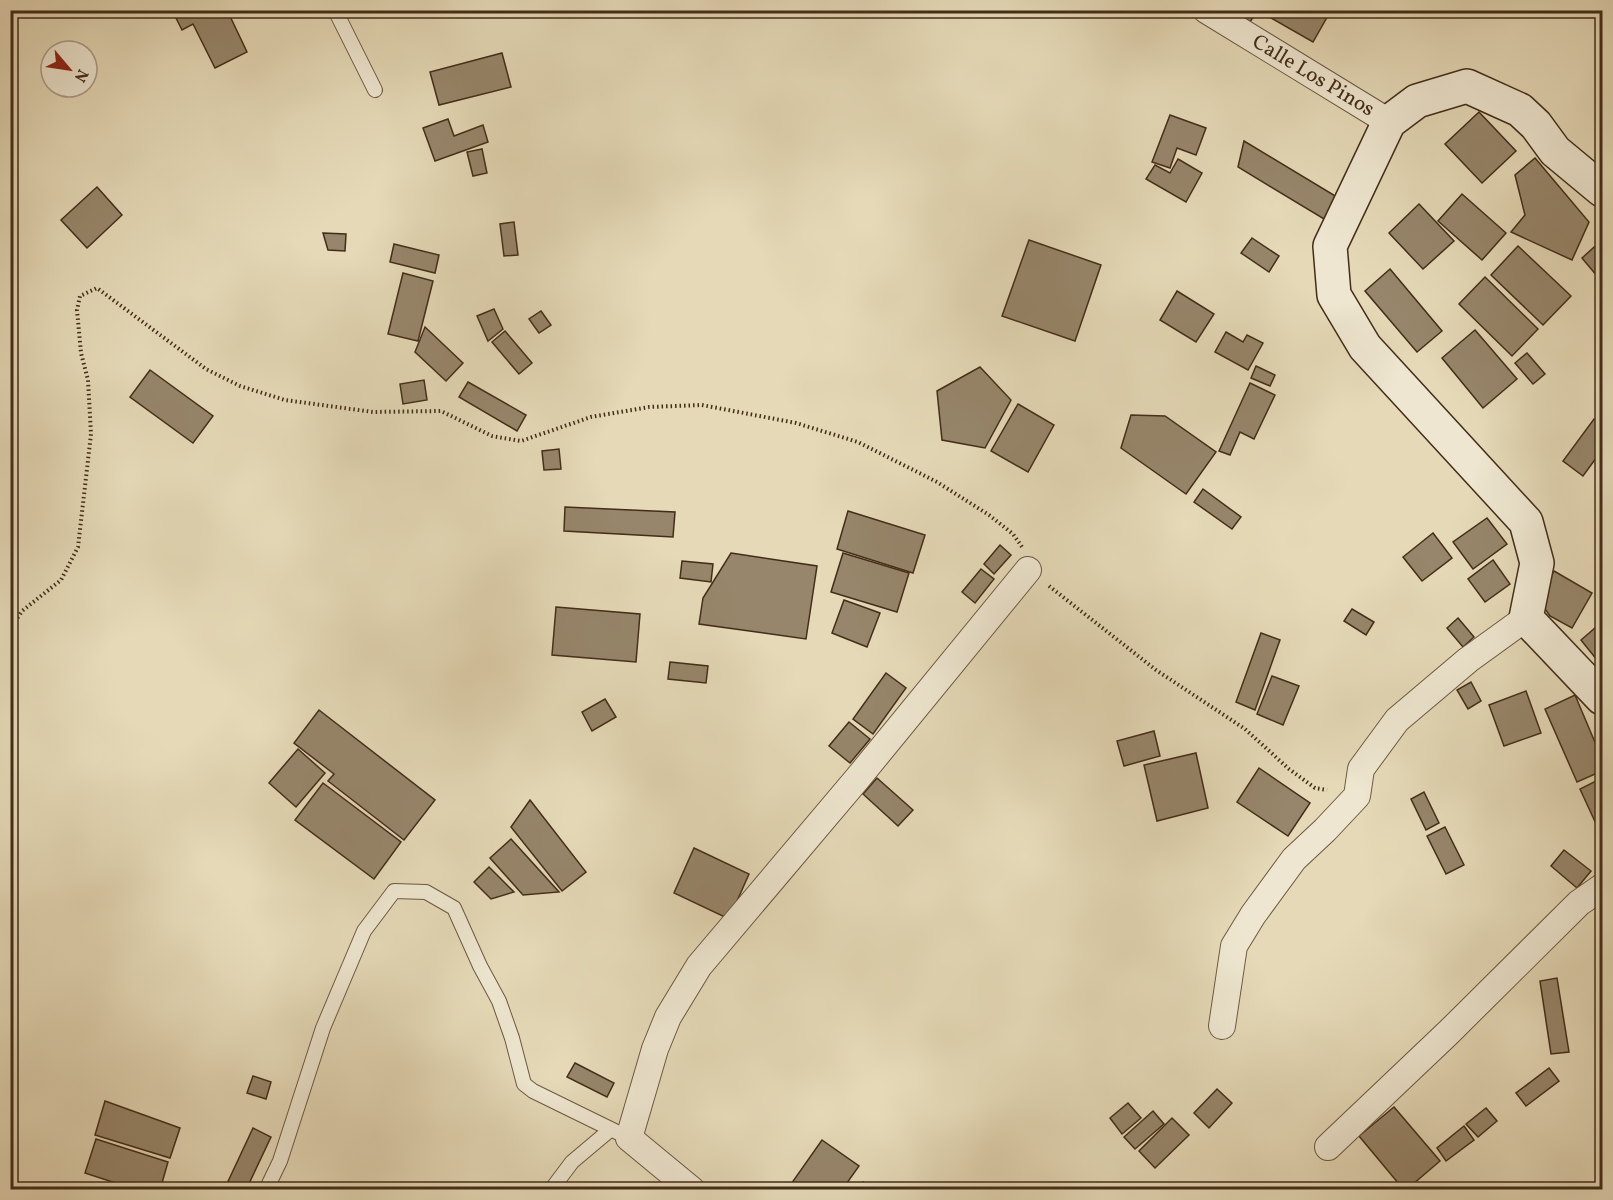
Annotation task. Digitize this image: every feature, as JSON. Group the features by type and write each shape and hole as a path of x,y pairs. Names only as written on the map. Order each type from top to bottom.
{"street":[{"name":"Calle Los Pinos","path":"1206,10 1389,122"},
{"path":"1222,1026 1234,946 1252,915 1294,859 1357,796 1361,769 1397,720 1468,660 1526,618 1537,563 1526,522 1365,347 1334,295 1330,246 1389,122 1417,101 1467,86 1520,110 1536,125 1555,151 1602,190"},
{"path":"692,1190 619,1134 668,1017 699,966 857,779 1028,570"},
{"path":"1526,618 1602,698"},
{"path":"1328,1147 1449,1032 1579,903 1602,887"}],"lane":[{"path":"335,10 375,90"},
{"path":"266,1190 280,1161 323,1028 364,932 394,891 426,892 454,908 480,966 499,1000 524,1084 533,1091 619,1134"},
{"path":"551,1190 572,1162 619,1134"}],"path":[{"path":"10,630 22,612 61,580 78,547 91,434 88,380 81,353 77,310 80,296 97,288 206,369 240,386 285,400 373,412 441,411 492,436 521,441 591,417 649,407 702,405 795,423 858,442 937,482 989,515 1013,534 1029,559 1028,570 1156,670 1245,729 1289,769 1315,788 1357,796"}],"building":[{"path":"172,10 227,10 247,52 215,68 193,24 182,30"},
{"path":"1234,10 1258,10 1250,22"},
{"path":"1275,10 1326,10 1330,12 1313,42 1271,18"},
{"path":"502,53 511,87 439,105 430,72"},
{"path":"1479,112 1516,151 1482,183 1445,144"},
{"path":"1170,115 1206,128 1196,155 1177,148 1170,168 1152,162"},
{"path":"448,119 454,136 483,125 488,142 435,161 423,128"},
{"path":"1244,141 1337,197 1324,219 1238,167"},
{"path":"482,149 487,173 473,176 467,152"},
{"path":"1535,158 1589,222 1572,260 1511,232 1525,215 1515,175"},
{"path":"1178,159 1202,173 1186,202 1146,179 1155,165 1170,173"},
{"path":"97,187 122,215 87,248 61,220"},
{"path":"1462,194 1506,233 1482,260 1438,221"},
{"path":"1419,204 1454,241 1423,269 1389,233"},
{"path":"514,222 518,255 504,256 500,224"},
{"path":"323,233 346,234 345,251 328,250"},
{"path":"1252,238 1279,256 1269,272 1241,253"},
{"path":"1029,240 1101,265 1075,341 1002,316"},
{"path":"1602,240 1602,282 1582,258"},
{"path":"394,244 439,255 435,273 390,262"},
{"path":"1518,246 1571,296 1543,325 1491,275"},
{"path":"1390,269 1442,331 1417,352 1365,291"},
{"path":"403,273 433,281 418,341 388,334"},
{"path":"1485,277 1538,329 1512,356 1459,304"},
{"path":"1177,291 1214,314 1196,342 1160,320"},
{"path":"494,309 503,329 488,341 477,316"},
{"path":"541,311 551,325 539,333 529,319"},
{"path":"425,327 463,363 446,381 415,352"},
{"path":"1475,330 1517,379 1483,408 1442,358"},
{"path":"505,331 532,363 519,374 492,342"},
{"path":"1226,332 1243,342 1247,335 1263,343 1248,370 1215,352"},
{"path":"1527,353 1545,374 1533,384 1515,363"},
{"path":"1256,366 1275,375 1270,386 1251,378"},
{"path":"980,367 1011,400 985,448 942,440 937,391"},
{"path":"150,370 213,416 193,443 130,397"},
{"path":"424,380 427,400 403,404 400,384"},
{"path":"468,382 526,415 517,431 459,397"},
{"path":"1250,383 1275,395 1254,439 1240,432 1230,455 1219,451"},
{"path":"1018,404 1054,425 1028,472 991,451"},
{"path":"1131,415 1165,416 1216,452 1186,494 1121,448"},
{"path":"1594,419 1602,425 1602,450 1583,476 1563,461"},
{"path":"559,449 561,469 544,470 542,451"},
{"path":"1203,489 1241,517 1232,529 1194,502"},
{"path":"565,507 675,512 673,537 564,531"},
{"path":"848,511 925,535 913,573 837,549"},
{"path":"1487,518 1507,544 1473,569 1453,542"},
{"path":"1433,533 1452,558 1422,581 1403,557"},
{"path":"1000,545 1011,555 994,574 984,564"},
{"path":"731,553 817,566 806,639 699,624 703,598"},
{"path":"843,553 909,573 897,612 831,592"},
{"path":"1493,560 1510,584 1485,602 1468,579"},
{"path":"682,561 713,564 711,582 680,578"},
{"path":"981,569 994,579 975,603 962,592"},
{"path":"1554,571 1592,593 1572,628 1550,616 1538,599"},
{"path":"844,600 880,613 867,647 832,633"},
{"path":"556,607 640,614 636,662 552,655"},
{"path":"1352,609 1374,622 1366,635 1344,621"},
{"path":"1458,618 1474,637 1463,647 1447,628"},
{"path":"1602,622 1602,664 1601,665 1581,640"},
{"path":"1261,633 1280,640 1255,710 1236,702"},
{"path":"670,662 708,666 706,683 668,679"},
{"path":"886,673 906,688 873,734 853,719"},
{"path":"1272,676 1299,686 1283,725 1257,714"},
{"path":"1471,682 1481,701 1468,709 1457,690"},
{"path":"1526,691 1541,733 1504,746 1489,705"},
{"path":"1575,695 1602,759 1602,771 1577,782 1545,709"},
{"path":"605,699 616,717 592,731 582,712"},
{"path":"319,710 435,800 404,840 328,781 334,774 294,743"},
{"path":"849,722 870,739 850,763 829,746"},
{"path":"1154,731 1160,756 1124,766 1117,741"},
{"path":"298,749 325,773 296,807 269,783"},
{"path":"1196,753 1208,808 1157,821 1144,765"},
{"path":"1259,768 1310,803 1288,836 1237,802"},
{"path":"877,778 913,810 898,826 863,794"},
{"path":"1602,778 1602,823 1597,826 1580,789"},
{"path":"323,783 401,842 374,879 295,820"},
{"path":"1424,792 1439,823 1426,830 1411,799"},
{"path":"530,800 586,872 562,891 511,827"},
{"path":"1445,827 1464,865 1446,874 1427,836"},
{"path":"511,839 559,892 523,895 490,858"},
{"path":"694,848 749,874 729,919 674,893"},
{"path":"1564,850 1591,871 1577,888 1551,866"},
{"path":"489,867 514,892 491,899 474,882"},
{"path":"1602,966 1602,1004 1596,967"},
{"path":"1557,978 1569,1052 1551,1054 1540,981"},
{"path":"575,1063 614,1083 607,1097 567,1077"},
{"path":"1549,1068 1559,1081 1526,1106 1516,1093"},
{"path":"253,1076 271,1082 266,1099 247,1093"},
{"path":"1217,1089 1232,1103 1209,1128 1194,1113"},
{"path":"105,1101 180,1128 170,1158 95,1135"},
{"path":"1128,1103 1141,1118 1122,1134 1110,1118"},
{"path":"1394,1107 1440,1161 1406,1190 1359,1136"},
{"path":"1486,1108 1497,1121 1478,1137 1466,1124"},
{"path":"1153,1111 1164,1124 1135,1149 1124,1137"},
{"path":"1172,1118 1189,1135 1155,1168 1139,1151"},
{"path":"1464,1126 1474,1140 1446,1161 1437,1148"},
{"path":"253,1128 271,1137 246,1190 224,1190"},
{"path":"96,1139 168,1162 160,1190 137,1190 85,1173"},
{"path":"822,1140 859,1166 842,1190 798,1190 791,1184"},
{"path":"863,1182 877,1190 859,1190"}]}
